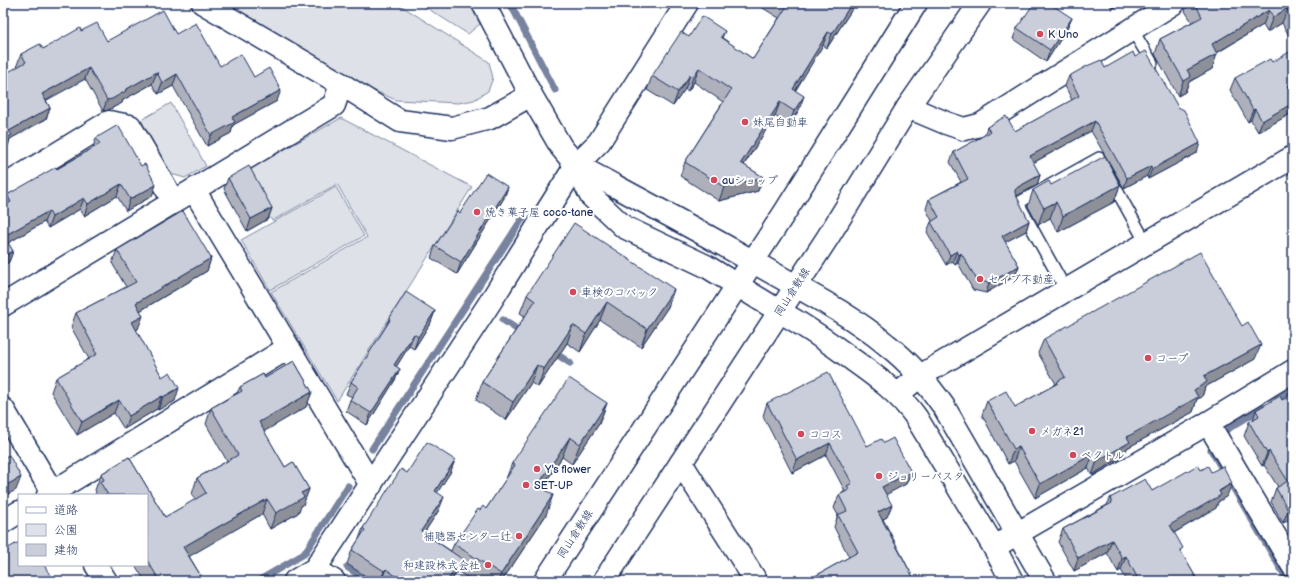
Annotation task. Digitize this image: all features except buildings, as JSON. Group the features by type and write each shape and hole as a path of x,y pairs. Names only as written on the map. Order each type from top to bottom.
{"street":[{"path":"203,3 341,84 400,121 452,128 490,118 531,95"},
{"path":"483,3 531,95 561,147 576,165 591,196 624,227 706,266 821,337 884,382 898,394 916,417 994,546 1012,581"},
{"path":"295,581 315,569 485,310 576,165 599,142 687,3"},
{"name":"岡山倉敷線","path":"545,581 785,212 916,3"},
{"name":"岡山倉敷線","path":"604,581 828,238 908,107 980,3"},
{"path":"908,107 964,129 980,125 1174,3"},
{"path":"3,305 334,105 341,84"},
{"path":"3,187 109,122 130,126 174,202"},
{"path":"898,394 920,376 1293,157"},
{"path":"576,165 720,242 838,310 888,345 931,388 944,407 1045,581"},
{"path":"194,190 371,485"},
{"path":"3,409 51,494 288,348"},
{"path":"994,546 1214,432 1293,371"},
{"path":"1214,432 1293,566"},
{"path":"681,464 756,581"},
{"path":"3,522 18,513"},
{"path":"97,566 106,581"},
{"path":"315,569 334,581"}],"lane":[{"path":"1132,29 1158,74"},
{"path":"1066,290 1018,203 1099,158 1146,243"}],"green space":[{"path":"224,3 397,3 489,62 493,78 488,91 474,100 459,103 396,100 345,78"},
{"path":"419,3 469,3 480,24 468,34"},
{"path":"171,103 206,166 185,178 171,174 141,120"},
{"path":"341,118 472,187 337,401 271,292 367,237 337,184 272,221 244,172"},
{"path":"336,187 364,236 270,290 241,240"}],"waterway":[{"path":"510,3 555,90"},
{"path":"372,449 524,216"},
{"path":"503,320 524,334"},
{"path":"552,351 570,363"},
{"path":"1273,402 1293,389"},
{"path":"1218,435 1264,407"},
{"path":"1211,450 1288,581"},
{"path":"258,581 304,554 348,486"},
{"path":"347,567 368,581"}],"place":[{"name":"K Uno","path":"1040,34"},
{"name":"妹尾自動車","path":"745,122"},
{"name":"auショップ","path":"714,180"},
{"name":"焼き菓子屋 coco-tane","path":"477,212"},
{"name":"セイブ不動産","path":"980,279"},
{"name":"車検のコバック","path":"573,292"},
{"name":"コープ","path":"1148,358"},
{"name":"メガネ21","path":"1032,431"},
{"name":"ココス","path":"801,434"},
{"name":"ベクトル","path":"1073,455"},
{"name":"Y's flower","path":"537,469"},
{"name":"ジョリーパスタ","path":"879,476"},
{"name":"SET-UP","path":"526,485"},
{"name":"補聴器センター辻","path":"519,536"},
{"name":"和建設株式会社","path":"488,565"}]}
